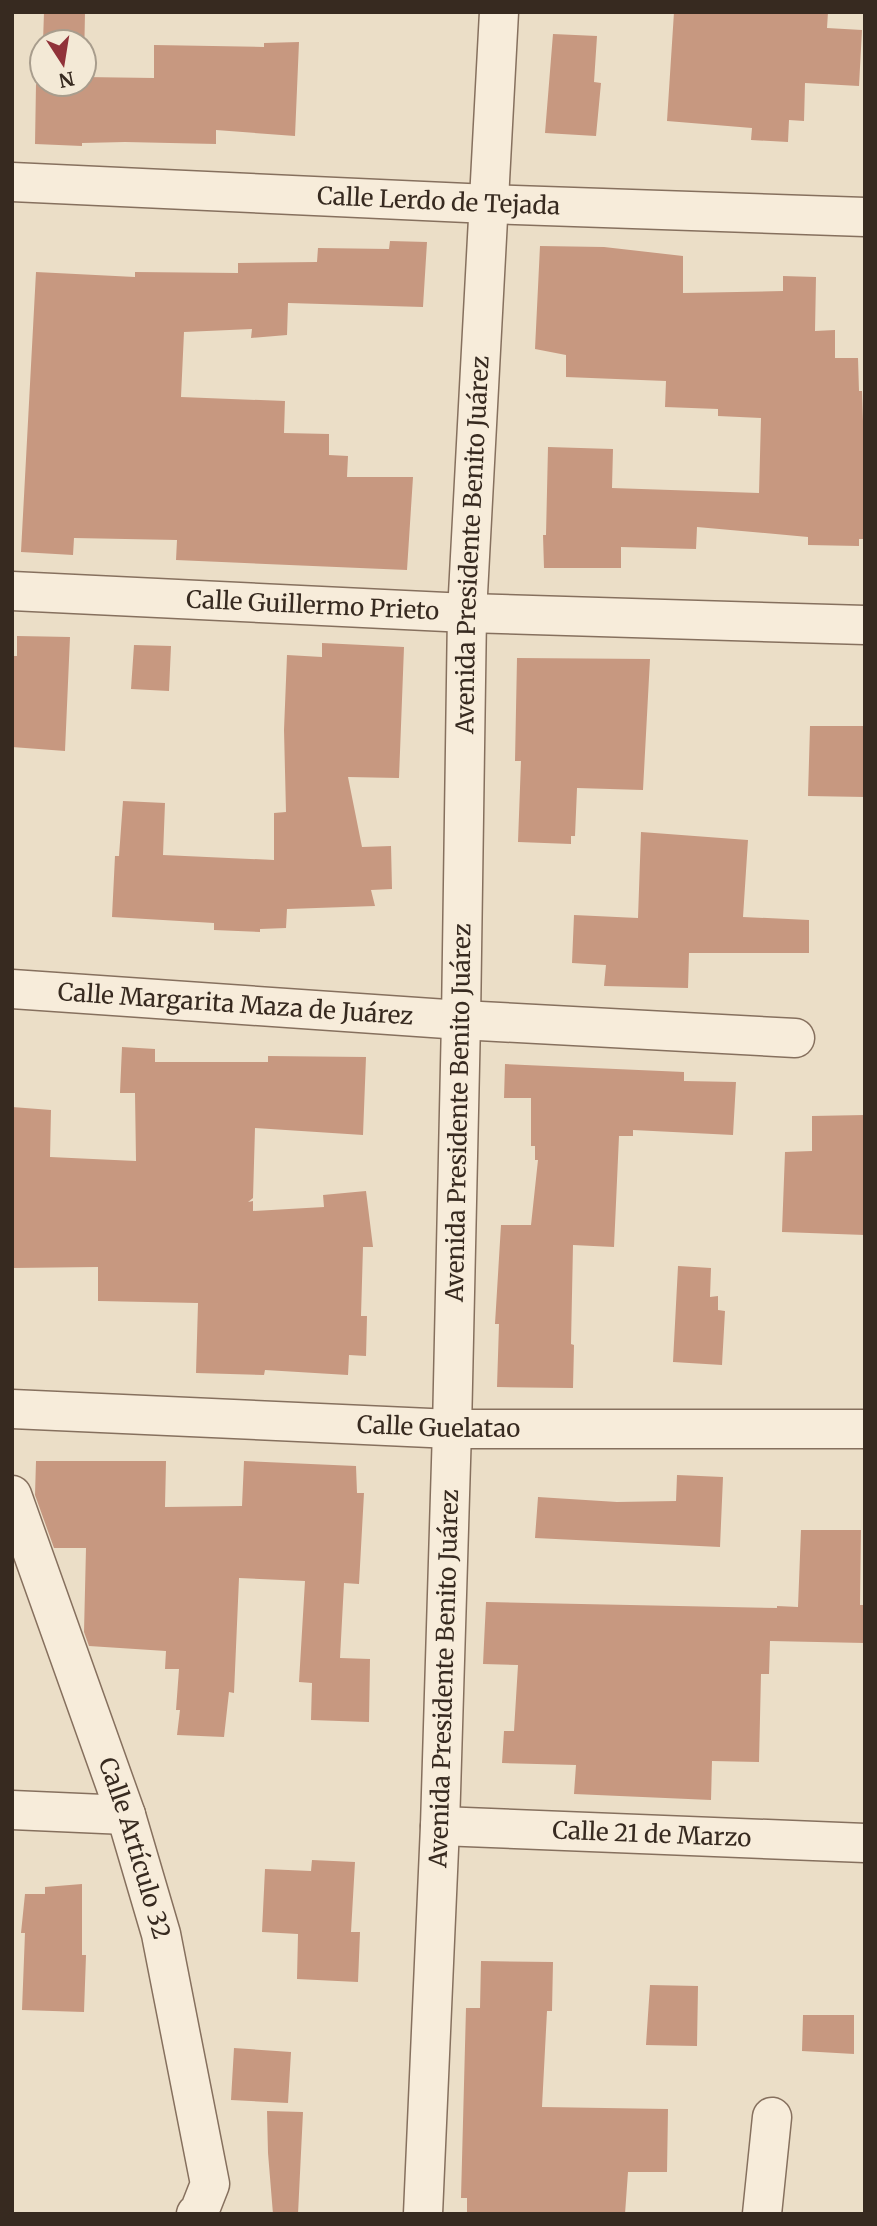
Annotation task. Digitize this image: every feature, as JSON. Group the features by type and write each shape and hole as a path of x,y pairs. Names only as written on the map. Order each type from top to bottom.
{"street":[{"name":"Avenida Presidente Benito Juárez","path":"423,2214 440,1826 452,1429 467,612 499,12"},
{"name":"Calle Lerdo de Tejada","path":"12,182 489,204 865,217"},
{"name":"Calle Guillermo Prieto","path":"12,591 467,612 865,625"},
{"name":"Calle Margarita Maza de Juárez","path":"12,989 461,1020 795,1038"},
{"name":"Calle Guelatao","path":"12,1409 452,1429 865,1429"},
{"name":"Calle Artículo 32","path":"12,1495 126,1815 161,1934 209,2184 198,2213"},
{"path":"12,1811 126,1815"},
{"name":"Calle 21 de Marzo","path":"440,1826 865,1843"},
{"path":"762,2214 772,2117"}],"building":[{"path":"44,12 85,12 85,28 43,28"},
{"path":"674,12 828,12 827,28 862,30 859,86 805,83 804,121 789,120 788,142 751,140 752,128 667,121"},
{"path":"553,34 597,36 594,82 601,83 596,136 545,133"},
{"path":"299,42 295,136 216,130 216,144 35,144 36,98 98,98 98,77 154,78 154,45 264,47 264,43"},
{"path":"390,241 427,242 423,307 288,303 287,335 251,338 252,329 184,332 181,397 285,401 284,433 329,434 329,455 348,456 347,477 413,477 407,570 176,560 177,540 74,538 73,555 21,552 36,272 135,277 135,272 238,273 238,263 317,262 318,248 389,249"},
{"path":"540,246 604,247 683,256 683,293 783,291 783,276 816,277 815,331 835,330 835,358 858,358 859,391 862,391 865,482 865,539 859,539 859,546 808,545 808,537 697,527 696,549 621,547 621,568 544,568 548,447 613,449 612,488 759,493 761,418 718,416 718,409 665,407 666,381 566,377 566,355 535,349"},
{"path":"17,636 70,637 65,751 12,747 12,656 17,656"},
{"path":"322,643 404,647 399,778 348,777 362,847 391,846 392,889 371,890 375,906 287,909 286,928 260,929 260,932 214,930 214,923 112,917 115,856 119,856 123,801 165,803 163,855 274,860 274,813 286,812 284,730 287,655 322,657"},
{"path":"134,645 171,646 169,691 131,689"},
{"path":"517,658 650,659 643,790 577,788 575,836 571,836 571,844 518,842 521,761 515,761"},
{"path":"810,726 865,726 865,797 808,796"},
{"path":"641,832 748,840 743,917 809,920 809,953 689,953 688,988 604,986 606,965 572,963 574,915 638,918"},
{"path":"122,1047 155,1049 155,1062 268,1062 268,1056 366,1057 363,1135 255,1128 253,1198 248,1202 253,1201 253,1211 324,1207 323,1195 366,1191 373,1247 363,1247 361,1316 367,1316 366,1356 349,1355 348,1375 265,1370 264,1375 196,1373 198,1303 98,1301 98,1267 12,1268 12,1107 51,1110 50,1157 136,1161 135,1093 120,1093"},
{"path":"505,1064 684,1072 684,1081 736,1082 733,1135 633,1130 633,1136 619,1136 614,1247 573,1245 573,1388 497,1387 499,1324 495,1324 501,1225 531,1225 538,1160 535,1160 535,1146 531,1146 531,1098 504,1098"},
{"path":"865,1115 865,1235 782,1232 785,1152 812,1151 812,1116"},
{"path":"678,1266 711,1268 710,1297 718,1296 718,1310 725,1311 722,1365 673,1362"},
{"path":"36,1461 166,1461 165,1507 242,1506 244,1461 356,1466 357,1493 364,1493 359,1584 344,1583 340,1658 370,1659 369,1722 311,1720 312,1683 299,1682 305,1581 239,1578 234,1693 229,1692 224,1737 177,1735 180,1710 176,1710 179,1669 165,1669 166,1651 89,1646 84,1632 86,1548 54,1548 35,1495"},
{"path":"677,1475 723,1477 720,1547 535,1538 538,1497 617,1502 676,1501"},
{"path":"801,1530 861,1530 860,1605 865,1605 865,1643 770,1641 769,1674 761,1674 759,1762 712,1761 711,1800 574,1794 576,1765 502,1763 504,1731 514,1731 518,1665 483,1664 486,1602 798,1607"},
{"path":"312,1860 355,1862 351,1932 360,1932 358,1982 297,1979 298,1934 262,1932 265,1869 311,1871"},
{"path":"82,1884 82,1955 86,1955 84,2012 22,2010 25,1933 21,1933 25,1894 45,1894 45,1887"},
{"path":"481,1961 553,1962 552,2011 547,2011 542,2107 668,2109 667,2172 628,2172 625,2214 467,2214 467,2198 461,2198 466,2008 480,2008"},
{"path":"650,1985 698,1986 697,2046 646,2045"},
{"path":"803,2015 854,2015 854,2054 802,2051"},
{"path":"234,2048 291,2052 288,2103 231,2100"},
{"path":"267,2111 303,2112 298,2214 273,2214"}]}
